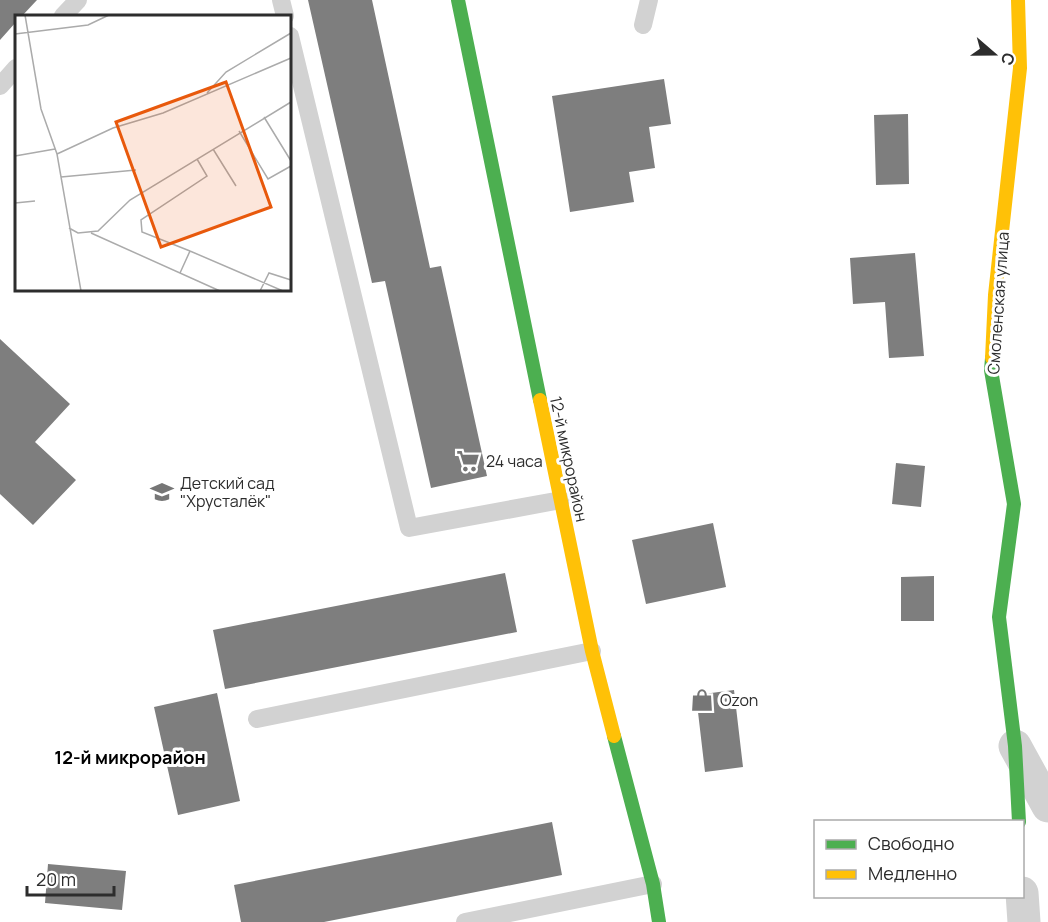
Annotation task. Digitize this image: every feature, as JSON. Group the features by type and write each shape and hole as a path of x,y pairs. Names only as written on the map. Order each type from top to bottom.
{"street":[{"name":"12-й микрорайон","path":"458,0 592,651 653,884 659,922"},
{"name":"Смоленская улица","path":"1018,0 1020,68 995,295 991,370 1014,504 999,617 1015,746 1019,820"},
{"name":"Смоленская улица","path":"1015,746 1048,806"},
{"path":"1023,898 1024,922"}],"lane":[{"path":"64,15 78,0"},
{"path":"281,0 285,15"},
{"path":"643,25 649,0"},
{"path":"291,40 409,528 561,500"},
{"path":"0,86 15,69"},
{"path":"257,719 592,651"},
{"path":"465,922 653,884"}],"building":[{"path":"0,0 37,0 23,15 15,15 15,23 0,40"},
{"path":"308,0 372,0 430,268 441,266 487,476 431,488 385,281 372,283"},
{"path":"664,79 671,124 649,127 655,168 629,172 634,202 570,212 552,96"},
{"path":"908,114 909,184 876,185 874,115"},
{"path":"915,253 924,356 889,358 885,302 853,304 850,258"},
{"path":"0,339 70,404 35,442 76,480 33,525 0,494"},
{"path":"896,463 925,466 921,507 892,504"},
{"path":"713,523 726,587 646,604 632,540"},
{"path":"505,573 517,632 225,689 213,630"},
{"path":"934,576 934,621 901,621 901,577"},
{"path":"734,690 743,767 705,772 696,695"},
{"path":"217,693 240,801 178,815 154,707"},
{"path":"552,822 562,875 324,922 241,922 234,885"},
{"path":"48,864 126,871 122,910 45,903"}],"traffic: fast":[{"path":"458,0 540,400"},
{"path":"992,358 991,370 1014,504 999,617 1015,746 1019,820"},
{"path":"614,736 653,884 659,922"}],"traffic: slow":[{"path":"992,358 995,295 1020,68 1018,0"},
{"path":"540,400 592,651 614,736"}],"place":[{"name":"24 часа","path":"468,461"},
{"name":"Детский сад \"Хрусталёк\"","path":"162,492"},
{"name":"Ozon","path":"702,700"}],"district":[{"name":"12-й микрорайон","path":"130,758"}]}
